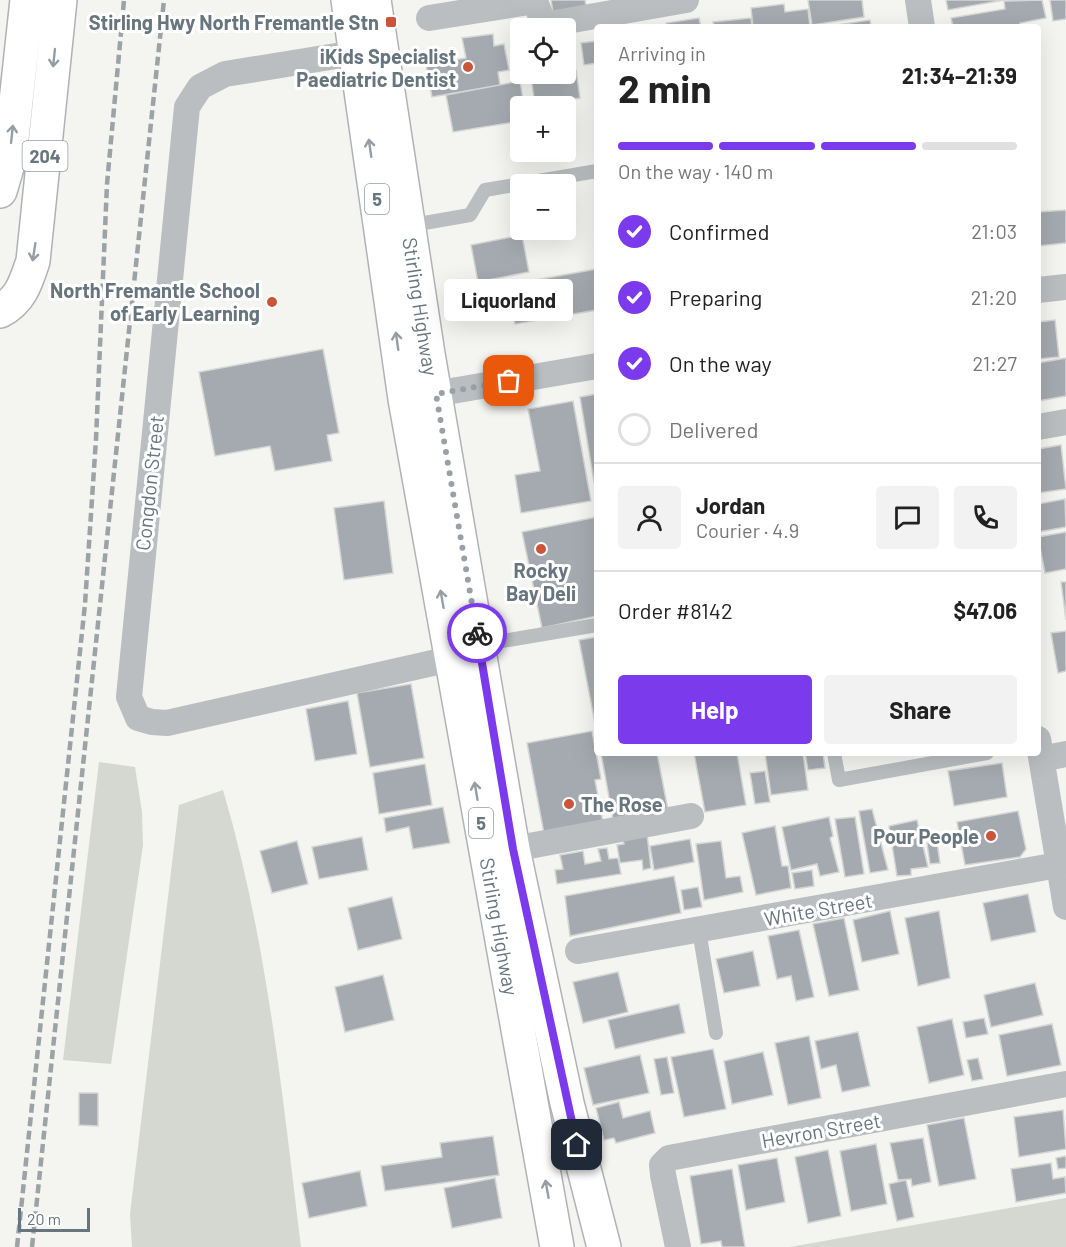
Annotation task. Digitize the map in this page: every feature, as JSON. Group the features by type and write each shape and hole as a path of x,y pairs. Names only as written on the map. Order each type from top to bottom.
{"main road":[{"name":"204","path":"0,190 10,157 27,0"},
{"name":"204","path":"5,308 23,290 33,261 60,0"},
{"name":"Stirling Highway","path":"348,0 369,51 407,225 421,397"},
{"name":"Stirling Highway","path":"374,0 369,51 421,397 471,652 567,1103 604,1247"},
{"name":"Stirling Highway","path":"471,652 557,1247"}],"street":[{"path":"429,18 535,1 544,25 686,0"},
{"path":"918,0 922,24"},
{"name":"Congdon Street","path":"369,51 225,74 200,87 187,106 129,697 138,718 168,723 471,652"},
{"path":"1041,290 1066,287"},
{"path":"421,397 594,367"},
{"path":"1041,426 1066,422"},
{"path":"1044,748 1058,865 1066,907"},
{"path":"513,849 691,816"},
{"name":"White Street","path":"578,951 1058,865"},
{"name":"Hevron Street","path":"678,1247 663,1175 662,1165 669,1158 1066,1084"}],"lane":[{"path":"407,225 470,215 485,190 594,172"},
{"path":"471,652 594,626"},
{"path":"834,756 838,780 970,756"},
{"path":"699,930 716,1033"}],"shaded area":[{"path":"99,762 135,767 142,812 143,845 111,1064 63,1060"},
{"path":"223,790 238,846 262,959 280,1074 301,1247 132,1247 130,1214 179,805"},
{"path":"1066,1198 1066,1247 790,1247"}],"building":[{"path":"551,0 585,0 586,6 553,12"},
{"path":"808,0 862,0 864,17 812,24"},
{"path":"946,0 1004,0 948,10"},
{"path":"1042,0 1046,18 1020,24 952,24 951,18 1005,9 1004,1"},
{"path":"1050,0 1066,0 1066,19 1053,21"},
{"path":"784,4 785,12 808,9 810,24 753,24 751,8"},
{"path":"699,18 700,24 666,24"},
{"path":"751,18 752,24 713,24 713,22"},
{"path":"870,20 871,24 843,24"},
{"name":"iKids Specialist Paediatric Dentist","path":"493,34 494,46 504,44 509,70 498,72 500,85 432,97 426,65 466,58 462,38"},
{"path":"594,41 594,63 584,65 581,43"},
{"path":"576,70 580,98 576,99 576,96 534,96 532,84 576,84"},
{"path":"510,83 520,84 522,96 510,96 510,123 453,132 446,95"},
{"path":"1066,210 1066,243 1041,246 1041,212"},
{"path":"510,237 510,240 523,240 529,272 478,282 471,245"},
{"path":"594,270 594,311 515,324 508,285"},
{"path":"1055,320 1059,357 1041,359 1041,322"},
{"path":"323,349 339,433 327,435 332,461 275,471 270,446 215,456 199,372"},
{"path":"1066,358 1066,396 1041,400 1041,362"},
{"path":"594,395 594,482 580,397"},
{"path":"573,401 591,501 521,513 515,475 540,471 528,409"},
{"path":"1061,445 1066,489 1041,493 1041,448"},
{"path":"1065,499 1066,527 1041,531 1041,503"},
{"path":"384,501 393,573 344,580 334,508"},
{"path":"594,518 594,617 542,628 522,532"},
{"path":"1066,532 1066,569 1045,573 1041,536"},
{"path":"1061,582 1066,582 1066,620"},
{"path":"1066,631 1066,671 1058,673 1051,633"},
{"path":"594,638 594,718 579,640"},
{"path":"411,684 424,758 370,767 357,693"},
{"path":"348,701 357,754 315,761 306,709"},
{"name":"The Rose","path":"592,731 594,756 597,756 601,779 595,780 604,828 545,839 527,743"},
{"path":"602,756 658,756 669,815 614,825"},
{"path":"695,756 738,756 746,805 705,812"},
{"path":"765,756 803,756 808,790 771,795"},
{"path":"806,756 823,756 825,768 808,770"},
{"path":"1002,763 1007,797 954,806 948,771"},
{"path":"425,764 432,805 379,814 373,773"},
{"path":"765,771 770,802 755,804 750,773"},
{"path":"443,807 450,843 413,849 409,827 386,832 384,818"},
{"path":"872,809 888,870 870,873 859,811"},
{"name":"Pour People","path":"1018,811 1026,849 1020,857 965,865 957,822"},
{"path":"829,817 833,836 830,838 839,872 820,876 817,864 791,870 782,827"},
{"path":"855,817 864,874 845,877 835,819"},
{"path":"917,820 928,867 911,869 911,875 897,876 889,826"},
{"path":"775,826 782,866 788,866 791,888 756,895 742,833"},
{"path":"647,834 651,868 643,870 642,860 620,863 617,845 624,844 622,838"},
{"path":"362,837 368,870 319,879 312,847"},
{"path":"690,839 694,862 654,870 650,846"},
{"path":"297,841 308,884 272,893 260,851"},
{"path":"721,841 726,878 740,876 743,892 704,900 696,844"},
{"path":"937,842 940,863 930,864 927,843"},
{"path":"607,848 609,859 618,858 621,874 557,884 555,870 563,869 560,855 583,851 585,864 601,861 598,849"},
{"path":"812,870 814,886 795,889 792,873"},
{"path":"674,876 681,913 570,936 565,896"},
{"path":"698,887 702,907 684,910 681,890"},
{"path":"1028,894 1036,932 991,941 983,903"},
{"path":"392,897 402,939 358,950 348,908"},
{"path":"890,911 899,954 862,962 853,920"},
{"path":"939,911 950,978 918,986 905,918"},
{"path":"844,918 859,990 829,996 813,924"},
{"path":"799,930 814,997 796,1001 791,976 777,979 768,936"},
{"path":"753,951 760,986 724,993 716,959"},
{"path":"618,972 628,1012 583,1023 573,982"},
{"path":"383,975 394,1020 345,1032 335,987"},
{"path":"1035,983 1043,1015 991,1027 984,995"},
{"path":"679,1004 685,1033 615,1049 608,1020"},
{"path":"984,1018 988,1034 966,1038 963,1022"},
{"path":"952,1019 964,1075 929,1083 917,1027"},
{"path":"1052,1024 1061,1065 1007,1076 999,1035"},
{"path":"858,1032 870,1086 842,1092 836,1065 821,1069 815,1041"},
{"path":"809,1036 821,1098 788,1105 775,1043"},
{"path":"713,1049 726,1109 684,1117 671,1057"},
{"path":"763,1052 773,1095 732,1104 724,1061"},
{"path":"640,1055 649,1093 593,1105 584,1068"},
{"path":"667,1057 674,1093 661,1095 654,1059"},
{"path":"978,1058 983,1079 972,1081 967,1060"},
{"path":"79,1093 98,1093 98,1126 79,1125"},
{"path":"619,1102 623,1118 650,1111 655,1133 616,1143 614,1138 604,1140 596,1108"},
{"path":"1063,1110 1066,1149 1019,1157 1014,1117"},
{"path":"964,1118 976,1179 939,1186 927,1125"},
{"path":"493,1136 499,1175 385,1191 381,1166 442,1157 440,1143"},
{"path":"923,1138 931,1182 912,1186 911,1179 898,1180 890,1143"},
{"path":"876,1144 887,1204 851,1211 840,1151"},
{"path":"828,1150 841,1216 808,1223 795,1157"},
{"path":"1066,1156 1066,1168 1058,1169 1056,1158"},
{"path":"777,1158 785,1202 746,1210 738,1165"},
{"path":"1051,1163 1053,1179 1065,1177 1066,1193 1016,1202 1011,1169"},
{"path":"732,1169 745,1247 722,1247 721,1241 701,1244 690,1176"},
{"path":"360,1171 367,1206 309,1218 302,1183"},
{"path":"495,1178 502,1218 452,1228 444,1188"},
{"path":"906,1180 914,1217 897,1221 889,1184"}],"railway":[{"path":"17,1247 85,604 96,439 107,184 124,0"},
{"path":"32,1247 164,0"}],"way so far":[{"path":"477,633 436,394 509,381"}],"place":[{"name":"Stirling Hwy North Fremantle Stn","path":"391,22"},
{"name":"iKids Specialist Paediatric Dentist","path":"468,67"},
{"name":"North Fremantle School of Early Learning","path":"272,302"},
{"name":"Liquorland","path":"509,381"},
{"name":"Rocky Bay Deli","path":"541,549"},
{"name":"The Rose","path":"569,804"},
{"name":"Pour People","path":"991,836"}],"route":[{"path":"477,633 513,849 577,1145"}]}
